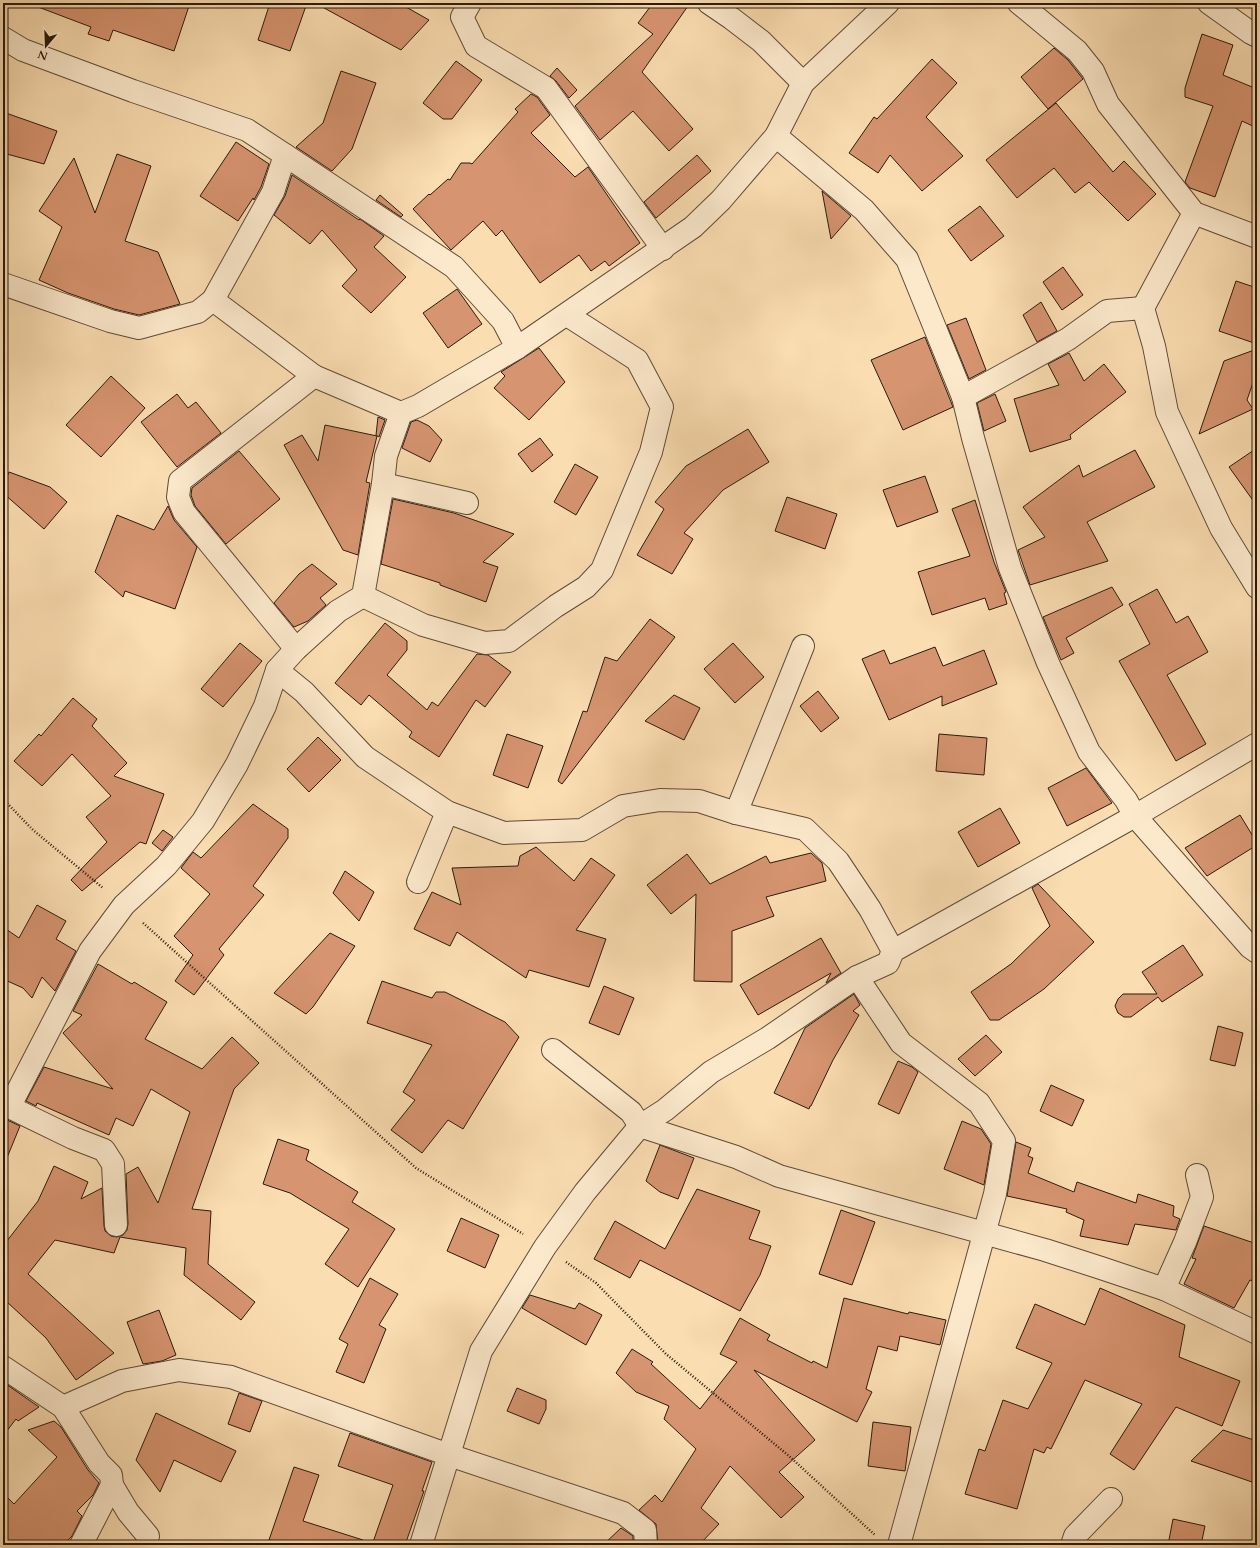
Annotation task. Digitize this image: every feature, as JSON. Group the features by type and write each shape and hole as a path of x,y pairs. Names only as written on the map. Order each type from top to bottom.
{"street":[{"path":"470,3 462,17 476,46 546,88 663,249"},
{"path":"708,3 761,41 803,83"},
{"path":"213,300 314,376 401,413 418,406 517,348 693,227 715,205 776,136 803,83 888,3"},
{"path":"1019,3 1081,56 1093,71 1108,104 1194,213 1257,237"},
{"path":"1209,3 1257,36"},
{"path":"3,38 23,50 133,91 247,130 454,267 503,321 517,348"},
{"path":"776,136 864,210 907,259 963,396 973,438 1010,568 1048,663 1089,752 1126,800 1135,816 1250,947 1257,952"},
{"path":"3,284 110,321 139,328 198,312 213,300 273,192 285,155"},
{"path":"1194,213 1143,308 1154,346 1167,412 1221,528 1257,588"},
{"path":"963,396 1068,339 1107,311 1143,308"},
{"path":"363,596 423,625 484,643 509,641 556,606 586,587 602,570 650,452 662,407 636,360 567,315"},
{"path":"296,649 184,512 178,497 180,481 314,376"},
{"path":"3,1098 12,1100 90,951 124,905 166,866 203,821 237,764 265,706 278,670 296,649 338,611 363,596 383,484 386,456 401,413"},
{"path":"383,484 467,503"},
{"path":"736,813 803,646"},
{"path":"278,670 304,692 365,757 447,812 504,833 582,830 623,806 660,800 699,801 736,813 805,829 838,861 870,909 893,951"},
{"path":"420,1545 481,1351 545,1247 585,1192 640,1126 665,1110 711,1072 768,1038 857,977 888,964 893,951 1135,816 1257,744"},
{"path":"418,882 447,812"},
{"path":"857,977 901,1043 979,1103 1004,1141 995,1194 968,1296 889,1542"},
{"path":"553,1050 631,1112 640,1126 736,1157 780,1176 1045,1250 1164,1290 1257,1333"},
{"path":"3,1104 73,1138 104,1150 113,1164 116,1225"},
{"path":"1164,1290 1185,1242 1202,1197 1197,1175"},
{"path":"3,1367 63,1407 99,1463 111,1475 112,1485 128,1512 148,1536"},
{"path":"63,1407 122,1381 180,1370 231,1377 449,1455 623,1513 645,1530 646,1545"},
{"path":"81,1545 112,1485"},
{"path":"1072,1545 1075,1536 1111,1499"}],"path":[{"path":"3,799 33,830 124,905 416,1168 545,1247 596,1283 666,1354 789,1456 889,1542"}],"building":[{"path":"34,3 190,3 174,51 113,30 109,41 88,34 91,27 33,5"},
{"path":"270,3 307,3 290,51 258,40"},
{"path":"315,3 399,3 429,20 401,50"},
{"path":"653,3 690,3 642,72 693,129 669,151 633,111 600,140 575,106 653,34 638,23"},
{"path":"1202,34 1233,45 1223,75 1257,89 1257,128 1242,121 1215,197 1190,188 1185,182 1213,106 1185,97 1185,88"},
{"path":"1054,48 1068,60 1083,79 1048,109 1021,77"},
{"path":"932,59 957,83 926,117 963,156 922,191 890,155 878,173 849,153 874,117 877,119"},
{"path":"456,61 482,80 452,119 443,119 423,103"},
{"path":"557,68 577,90 569,98 556,81 550,76"},
{"path":"341,71 376,83 352,149 332,171 296,147 323,123"},
{"path":"531,94 537,97 550,115 531,133 575,177 588,167 640,243 609,266 605,261 591,271 579,255 540,283 502,230 496,236 483,221 451,250 413,209 448,179 450,180 461,163 472,164 518,112 515,109"},
{"path":"1056,103 1113,172 1124,161 1156,194 1128,221 1089,182 1075,193 1054,168 1017,198 986,160"},
{"path":"3,112 57,131 44,164 3,153"},
{"path":"236,142 269,164 261,187 254,200 253,198 238,221 200,196"},
{"path":"117,154 151,166 125,241 158,252 180,304 139,315 114,309 68,293 39,280 62,227 39,211 74,158 95,213"},
{"path":"697,155 711,171 656,218 644,202"},
{"path":"292,175 384,236 374,247 406,277 371,313 342,286 357,270 322,230 310,244 274,215 285,196"},
{"path":"822,191 851,216 831,239"},
{"path":"380,195 403,215 401,217 376,200"},
{"path":"980,206 1004,236 971,261 948,230"},
{"path":"1063,267 1083,295 1062,310 1043,282"},
{"path":"1236,281 1257,288 1257,344 1219,331"},
{"path":"457,289 482,324 448,348 423,313"},
{"path":"1041,302 1057,331 1037,342 1023,315"},
{"path":"966,318 986,370 969,379 947,325"},
{"path":"925,337 953,407 903,430 871,360"},
{"path":"539,348 565,382 529,420 494,388 505,376 501,372"},
{"path":"1257,349 1257,371 1247,400 1253,409 1199,434 1224,361"},
{"path":"1069,353 1084,381 1104,364 1126,392 1070,435 1071,439 1030,452 1014,399 1059,385 1048,364"},
{"path":"111,376 145,408 101,457 66,425"},
{"path":"177,394 188,408 196,402 221,433 177,467 141,422"},
{"path":"995,394 1006,421 984,431 977,403"},
{"path":"378,417 385,420 379,437 376,435"},
{"path":"417,420 429,426 442,440 430,462 402,448 411,422"},
{"path":"325,425 377,436 366,482 370,483 358,555 343,550 284,445 302,435 318,461"},
{"path":"748,429 769,462 723,490 684,533 693,539 672,574 637,555 664,509 655,502 686,466"},
{"path":"540,438 553,455 532,472 518,454"},
{"path":"1257,448 1257,506 1229,467"},
{"path":"1135,450 1155,487 1087,522 1108,561 1030,585 1018,550 1045,537 1023,507 1079,465 1083,477"},
{"path":"239,451 280,499 226,544 195,506 191,495 192,488"},
{"path":"575,464 598,477 576,515 554,502"},
{"path":"9,472 50,487 67,502 44,529 3,493 3,486"},
{"path":"925,476 938,512 897,527 883,490"},
{"path":"787,497 837,514 825,549 775,531"},
{"path":"393,499 454,513 514,534 483,562 498,567 486,602 440,585 440,583 381,564"},
{"path":"975,500 994,562 1006,592 1004,593 1007,604 989,610 985,598 932,615 918,572 970,556 952,509"},
{"path":"168,506 174,520 197,547 175,609 125,591 123,597 95,572 117,515 154,530"},
{"path":"312,564 337,584 320,598 326,605 308,621 294,627 274,603 299,574"},
{"path":"1112,587 1123,605 1066,638 1074,653 1061,660 1043,617"},
{"path":"1157,589 1176,623 1188,616 1208,652 1167,675 1206,744 1176,761 1119,661 1150,644 1129,604"},
{"path":"650,619 675,637 562,784 558,781 583,711 587,712 605,657 617,661"},
{"path":"385,623 407,641 407,650 387,675 427,710 432,702 438,706 477,654 488,655 511,672 485,707 476,700 439,757 409,737 412,732 369,695 361,705 335,683"},
{"path":"240,643 262,661 223,707 201,689"},
{"path":"733,643 764,677 735,703 704,669"},
{"path":"935,647 943,666 984,650 997,684 942,706 942,696 889,720 862,659 884,650 890,664"},
{"path":"818,691 839,718 821,732 800,706"},
{"path":"674,695 700,708 684,740 645,721"},
{"path":"73,698 97,719 92,726 127,763 114,776 164,794 146,844 140,842 82,891 71,880 107,842 86,817 111,796 72,754 42,786 14,761 39,734 41,736"},
{"path":"507,734 543,746 528,788 493,775"},
{"path":"939,734 987,738 984,775 936,771"},
{"path":"318,737 341,760 309,792 287,769"},
{"path":"1086,768 1112,803 1067,826 1048,788"},
{"path":"253,804 288,829 288,838 253,886 264,895 219,949 224,955 194,995 175,981 193,955 174,936 210,894 181,868 193,852 201,858"},
{"path":"1000,808 1020,843 978,867 958,832"},
{"path":"1240,815 1257,845 1207,876 1185,848"},
{"path":"163,830 173,837 162,851 152,843"},
{"path":"536,847 574,881 591,858 615,875 576,930 606,939 589,987 529,970 526,978 457,932 450,946 414,929 432,892 461,905 452,868 518,866 520,856"},
{"path":"811,853 822,863 826,881 766,897 774,916 732,931 732,982 694,981 696,894 671,914 647,885 687,854 710,884 766,856 770,863"},
{"path":"345,871 374,892 359,921 333,893"},
{"path":"1038,884 1094,942 1044,989 999,1020 990,1020 971,992 1011,964 1050,926 1032,888"},
{"path":"37,905 66,921 56,939 76,951 55,991 42,977 32,998 23,988 3,979 3,927 19,938"},
{"path":"330,933 355,946 313,1007 306,1014 274,993"},
{"path":"821,938 841,973 826,983 831,973 758,1015 740,985"},
{"path":"1183,945 1203,975 1162,1002 1158,997 1131,1017 1124,1017 1118,1013 1115,1006 1118,999 1123,994 1157,994 1142,972"},
{"path":"98,964 132,984 134,982 167,1002 145,1039 202,1069 232,1037 259,1063 234,1089 192,1209 211,1211 208,1264 255,1302 241,1320 184,1275 186,1248 120,1237 114,1253 55,1240 28,1274 114,1353 76,1380 46,1338 7,1302 3,1307 3,1246 38,1201 54,1166 88,1182 81,1199 102,1188 105,1231 111,1236 117,1237 123,1235 127,1230 128,1224 126,1174 138,1167 158,1203 190,1112 151,1089 133,1126 116,1118 109,1135 37,1103 36,1106 26,1101 44,1067 113,1089 63,1033 82,1015 73,1011"},
{"path":"382,981 432,998 436,992 445,992 505,1022 519,1037 463,1129 448,1120 422,1153 391,1130 415,1100 403,1092 432,1045 367,1023"},
{"path":"604,986 634,998 619,1035 589,1023"},
{"path":"854,994 860,1005 853,1011 859,1015 833,1060 809,1109 774,1093 805,1028"},
{"path":"1218,1026 1243,1033 1235,1066 1210,1060"},
{"path":"986,1035 1002,1052 975,1076 958,1059"},
{"path":"898,1061 912,1067 918,1072 899,1114 878,1104"},
{"path":"1051,1085 1084,1100 1072,1126 1040,1111"},
{"path":"3,1118 20,1126 4,1165 3,1165"},
{"path":"962,1121 981,1129 991,1144 984,1185 944,1169"},
{"path":"278,1139 309,1150 306,1160 358,1192 352,1202 395,1229 358,1287 325,1264 349,1229 290,1193 263,1184"},
{"path":"1016,1142 1031,1148 1028,1156 1033,1158 1028,1173 1074,1192 1077,1182 1136,1203 1138,1194 1174,1206 1173,1216 1180,1219 1176,1230 1135,1224 1128,1245 1080,1236 1084,1220 1066,1212 1067,1209 1007,1196"},
{"path":"660,1145 694,1158 678,1199 660,1192 646,1181"},
{"path":"697,1189 760,1211 749,1239 771,1246 760,1275 740,1311 640,1260 630,1278 594,1259 615,1221 665,1249"},
{"path":"841,1210 875,1222 852,1285 819,1274"},
{"path":"461,1218 499,1235 485,1268 447,1251"},
{"path":"1204,1226 1257,1244 1257,1282 1250,1280 1234,1308 1184,1284 1196,1259 1192,1258"},
{"path":"370,1278 398,1294 379,1325 386,1329 364,1383 336,1372 348,1344 339,1339"},
{"path":"1100,1288 1185,1325 1179,1357 1240,1381 1222,1426 1176,1407 1134,1470 1110,1454 1142,1404 1085,1380 1051,1449 1047,1447 1044,1453 1034,1449 1017,1509 965,1494 979,1449 985,1451 1003,1400 1028,1409 1052,1363 1016,1348 1035,1304 1085,1325"},
{"path":"530,1295 575,1309 579,1303 602,1315 586,1345 522,1308"},
{"path":"844,1298 908,1314 909,1312 946,1320 940,1345 900,1336 897,1351 878,1346 866,1389 872,1392 857,1422 754,1370 815,1440 779,1472 804,1497 781,1518 730,1466 701,1508 719,1524 699,1545 658,1545 656,1524 639,1510 655,1495 662,1502 696,1449 664,1419 669,1406 636,1392 616,1373 632,1349 653,1362 651,1364 700,1409 737,1362 720,1354 740,1318 770,1335 767,1340 812,1363 813,1361 827,1368"},
{"path":"159,1310 176,1355 162,1361 143,1364 127,1322"},
{"path":"3,1382 39,1407 18,1421 16,1419 3,1436"},
{"path":"517,1388 546,1400 546,1409 539,1424 507,1411"},
{"path":"239,1393 262,1401 250,1432 228,1424"},
{"path":"156,1413 236,1451 221,1482 174,1460 160,1492 136,1460"},
{"path":"54,1421 61,1427 88,1470 99,1483 93,1495 77,1511 82,1516 72,1536 63,1545 3,1545 3,1493 14,1504 57,1457 28,1430"},
{"path":"873,1422 911,1427 905,1471 868,1466"},
{"path":"1223,1430 1257,1441 1257,1467 1252,1482 1191,1461"},
{"path":"350,1433 432,1462 422,1491 424,1491 405,1545 372,1545 393,1485 338,1466"},
{"path":"294,1467 319,1475 303,1521 363,1540 362,1545 283,1545 269,1540"},
{"path":"1173,1519 1205,1526 1201,1545 1168,1545"},
{"path":"621,1528 633,1536 633,1545 603,1545"}]}
